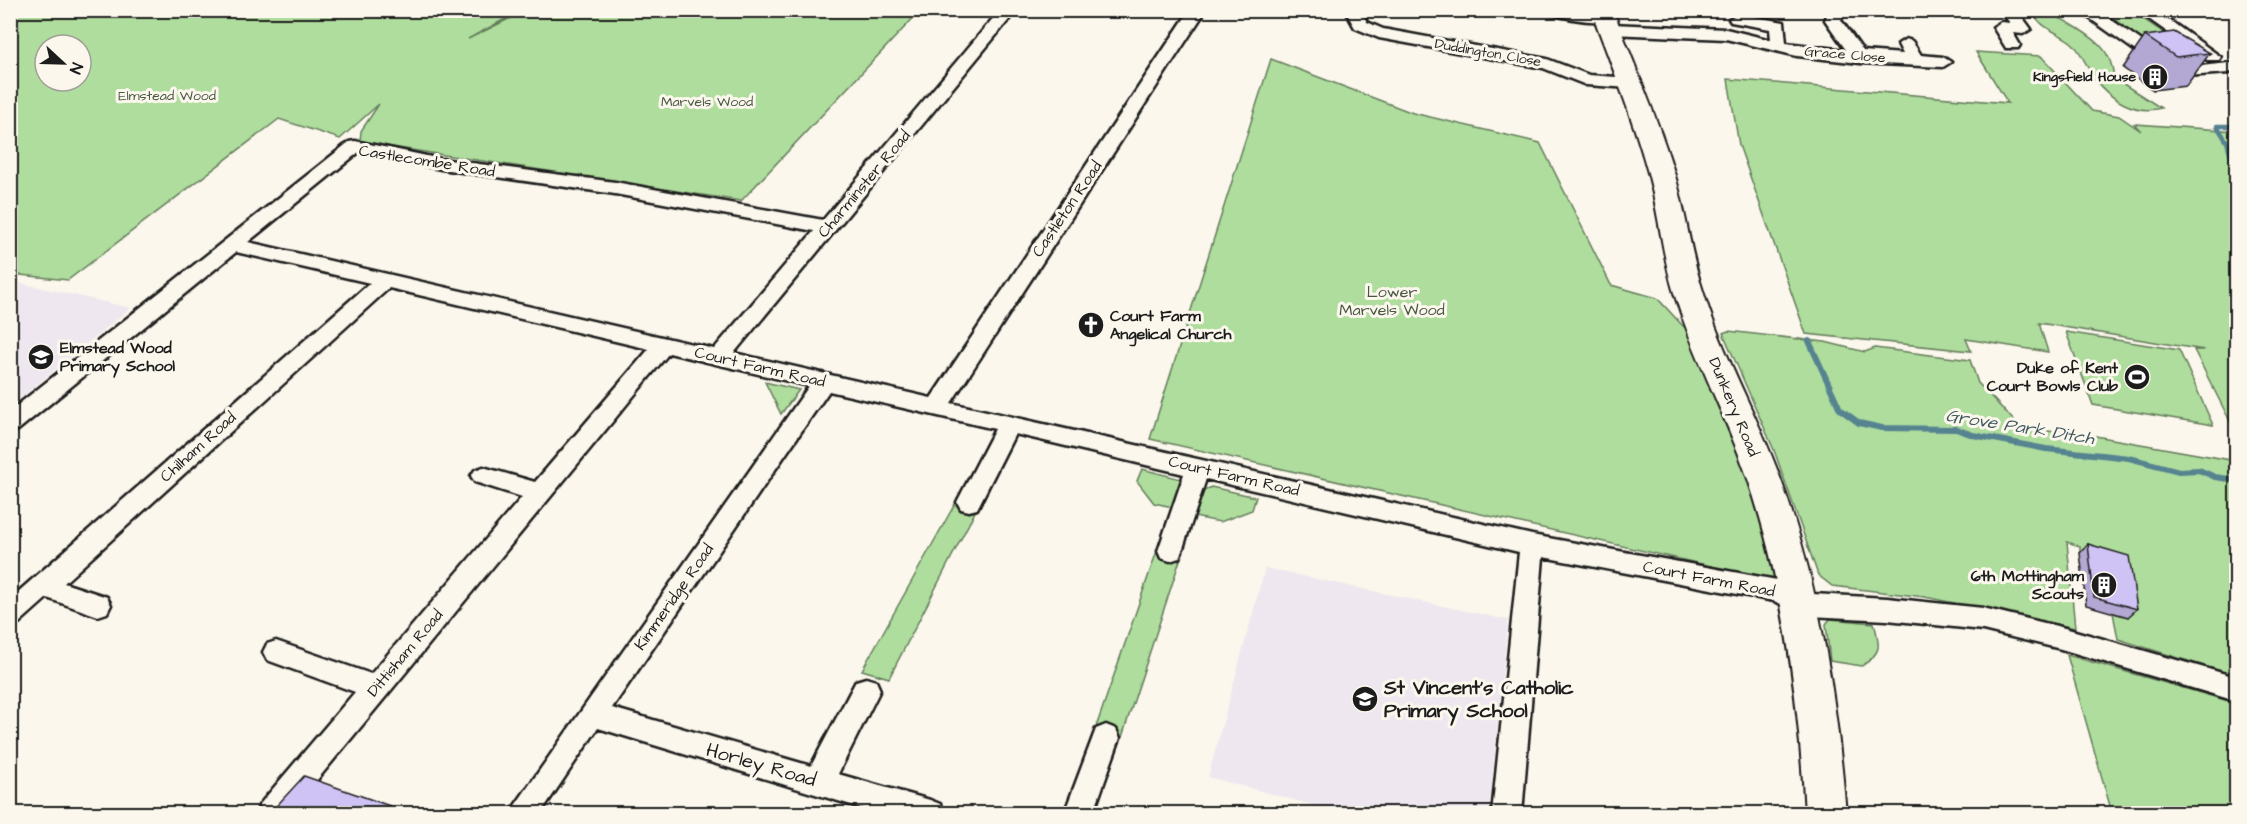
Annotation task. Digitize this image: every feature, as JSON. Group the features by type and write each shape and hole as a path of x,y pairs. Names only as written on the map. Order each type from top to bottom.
{"street":[{"name":"Charminster Road","path":"719,357 1009,10"},
{"name":"Castleton Road","path":"936,408 1198,10"},
{"name":"Duddington Close","path":"1353,10 1360,25 1379,33 1547,64 1586,80 1630,83"},
{"name":"Grace Close","path":"1554,10 1726,34 1776,46 1860,58 1943,62"},
{"path":"1837,10 1833,20 1860,58"},
{"path":"2008,10 2023,29 2001,27 2012,45"},
{"path":"2086,10 2178,73 2233,71"},
{"path":"2144,10 2233,71"},
{"name":"Dunkery Road","path":"1606,19 1662,173 1681,265 1694,308 1755,455 1773,506 1795,599 1820,744 1826,813"},
{"path":"1737,19 1778,26 1779,42 1776,46"},
{"name":"Grace Close","path":"1906,44 1915,60"},
{"name":"Castlecombe Road","path":"10,424 355,146 441,164 615,188 827,227"},
{"name":"Court Farm Road","path":"232,245 1532,545 1777,591 1810,605 1887,609 1983,619 2061,638 2236,689"},
{"name":"Chilham Road","path":"10,615 386,280"},
{"name":"Dittisham Road","path":"270,813 664,345"},
{"name":"Kimmeridge Road","path":"523,813 824,381"},
{"path":"969,502 1009,424"},
{"path":"1170,551 1198,468"},
{"path":"483,476 538,492"},
{"path":"1507,813 1532,545"},
{"path":"43,586 98,605"},
{"path":"276,652 376,688"},
{"path":"819,781 866,690"},
{"name":"Horley Road","path":"592,714 711,751 930,813"},
{"path":"1078,813 1106,738"}],"shaded area":[{"name":"Elmstead Wood Primary School","path":"10,281 131,308 11,406"},
{"name":"St Vincent's Catholic Primary School","path":"1265,568 1508,620 1489,813 1342,813 1208,777"}],"green space":[{"path":"10,11 520,11 468,39 525,11 920,11 741,201 360,142 361,131 379,104 340,139 279,119 68,280 11,274"},
{"path":"2034,11 2059,18 2094,40 2108,56 2114,78 2161,108 2151,110 2132,107 2107,93 2094,78 2075,47 2067,39 2044,26"},
{"path":"2097,11 2131,11 2200,57 2169,61"},
{"path":"1976,52 2041,56 2092,111 2119,116 2141,131 2134,124 2236,131 2236,433 2194,350 2204,350 2039,323 2048,352 1966,339 1971,351 1806,334 1739,145 1728,79 2008,103"},
{"name":"Lower Marvels Wood","path":"1271,59 1413,113 1540,143 1611,285 1657,298 1683,326 1701,338 1778,570 1772,580 1150,439"},
{"path":"1728,331 1825,342 1865,352 1875,348 1970,360 1978,383 2022,429 2084,434 2236,461 2236,676 2118,639 2113,613 2128,617 2121,564 2080,553 2080,546 2067,542 2075,628 1925,597 1832,586 1818,575 1774,450 1723,333"},
{"name":"Duke of Kent Court Bowls Club","path":"2066,332 2179,350 2213,425 2093,405"},
{"path":"765,382 799,390 781,414"},
{"path":"1142,469 1181,479 1173,507 1154,503 1137,481"},
{"path":"1211,487 1256,497 1252,510 1220,522 1194,517 1204,491"},
{"path":"956,502 978,506 889,678 862,670"},
{"path":"1157,551 1181,557 1121,740 1094,733"},
{"path":"1830,619 1874,623 1878,649 1873,657 1862,666 1830,661 1826,624"},
{"path":"2067,655 2236,703 2236,813 2112,813"}],"building":[{"path":"2174,32 2210,53 2176,57 2145,36"},
{"name":"6th Mottingham Scouts","path":"2088,544 2129,556 2137,609 2094,597"},
{"path":"304,776 410,813 270,813"}],"waterway":[{"name":"Grove Park Ditch","path":"2236,126 2217,126 2227,142 2236,174"},
{"name":"Grove Park Ditch","path":"1809,341 1840,409 1859,423 1882,428 1956,429 1973,435 2046,449 2129,458 2179,471 2199,470 2215,477 2236,480"}],"place":[{"name":"Kingsfield House","path":"2155,77"},
{"name":"Court Farm Angelical Church","path":"1091,325"},
{"name":"Elmstead Wood Primary School","path":"41,357"},
{"name":"Duke of Kent Court Bowls Club","path":"2137,377"},
{"name":"6th Mottingham Scouts","path":"2104,585"},
{"name":"St Vincent's Catholic Primary School","path":"1365,699"}],"park label":[{"name":"Elmstead Wood","path":"167,96"},
{"name":"Marvels Wood","path":"707,102"}]}
